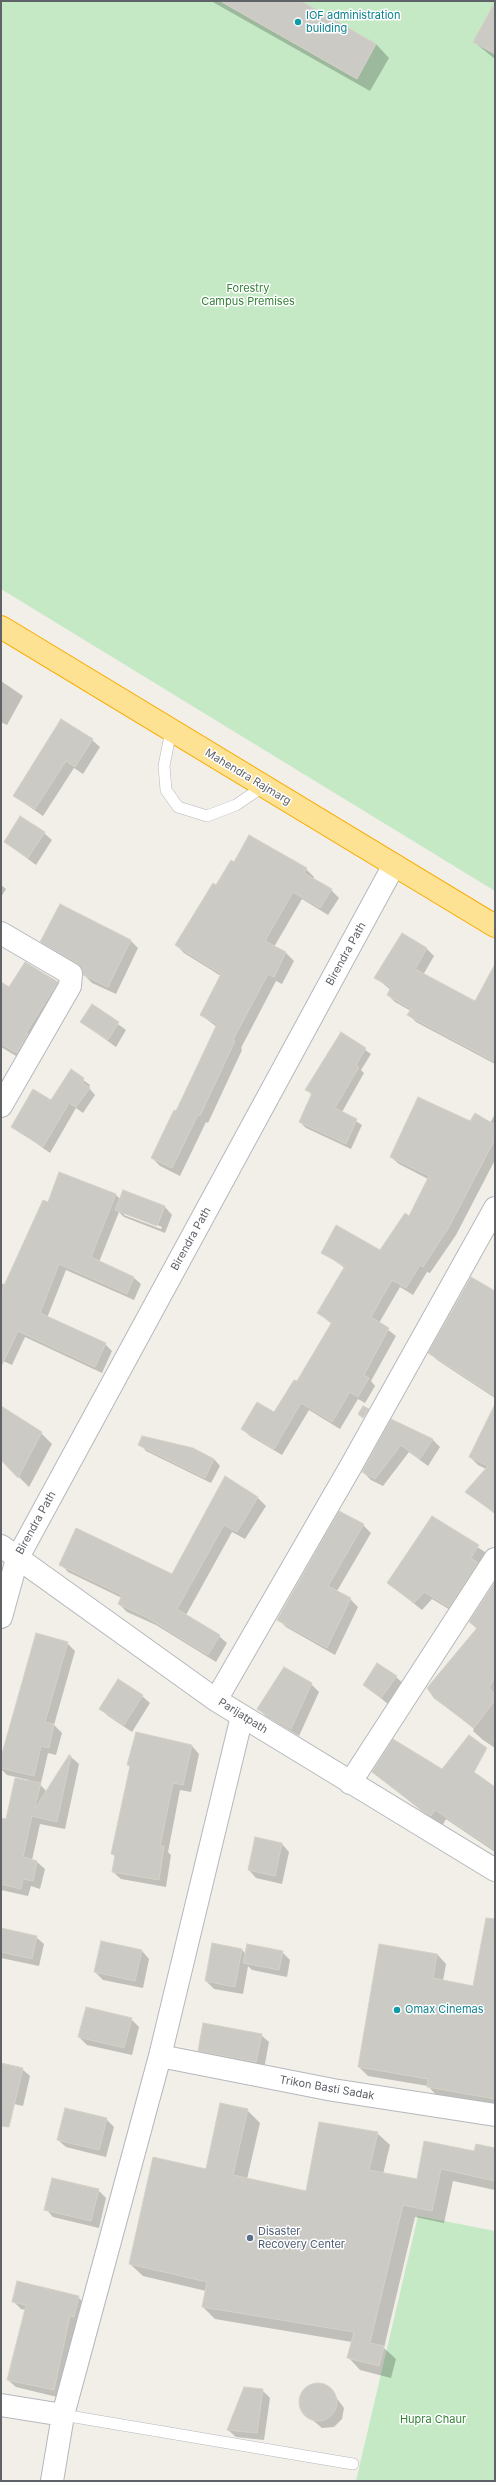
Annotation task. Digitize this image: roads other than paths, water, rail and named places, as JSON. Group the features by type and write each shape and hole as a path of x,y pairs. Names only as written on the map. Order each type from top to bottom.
{"highway":[{"name":"Mahendra Rajmarg","path":"1,627 495,926"}],"street":[{"name":"Birendra Path","path":"1,1617 9,1552 394,865"},
{"path":"1,933 71,974 70,986 1,1106"},
{"path":"216,1700 351,1466 495,1208"},
{"name":"Parijatpath","path":"9,1552 216,1700 495,1870"},
{"path":"350,1783 495,1559"},
{"path":"52,2481 63,2415 160,2056 242,1716"},
{"name":"Trikon Basti Sadak","path":"160,2056 334,2090 495,2115"},
{"path":"1,2405 63,2415"}],"lane":[{"path":"171,730 164,766 166,790 178,807 208,816 236,805 264,786"},
{"path":"63,2415 353,2464"}],"place":[{"name":"IOF administration building","path":"298,22"},
{"name":"Omax Cinemas","path":"397,2010"},
{"name":"Disaster Recovery Center","path":"250,2238"}],"park label":[{"name":"Forestry Campus Premises","path":"248,295"},
{"name":"Hupra Chaur","path":"433,2420"}]}
